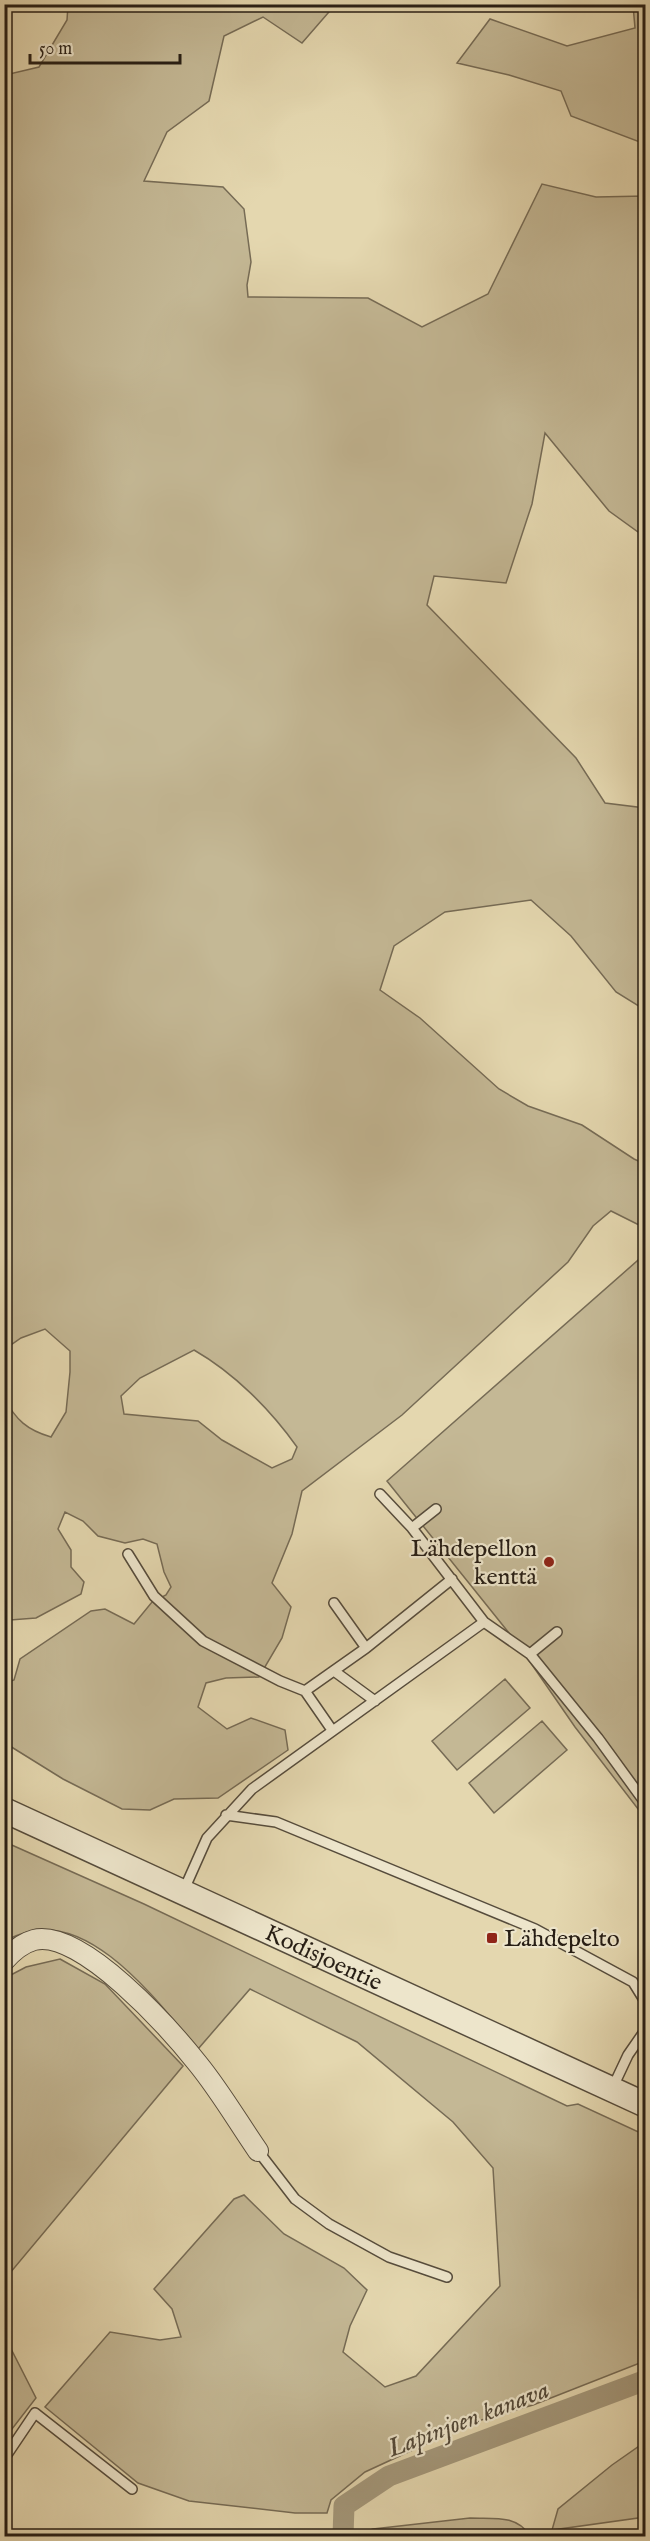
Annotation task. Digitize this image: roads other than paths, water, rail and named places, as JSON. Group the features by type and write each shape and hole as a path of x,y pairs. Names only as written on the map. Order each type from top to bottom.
{"street":[{"name":"Kodisjoentie","path":"4,1810 645,2105"},
{"path":"4,1961 13,1951 35,1940 55,1941 78,1951 104,1969 147,2006 199,2065 258,2151"}],"lane":[{"path":"380,1494 412,1528 484,1622 530,1654 598,1738 645,1804"},
{"path":"412,1528 436,1509"},
{"path":"128,1554 154,1596 203,1641 280,1681 305,1691 332,1730"},
{"path":"305,1691 366,1648 452,1579"},
{"path":"334,1603 366,1648"},
{"path":"183,1892 207,1838 252,1789 484,1622"},
{"path":"530,1654 557,1632"},
{"path":"334,1671 375,1701"},
{"path":"226,1815 276,1822 535,1929 633,1982 645,2002"},
{"path":"612,2089 628,2055 645,2029"},
{"path":"258,2151 295,2199 329,2224 389,2257 447,2277"},
{"path":"4,2459 35,2413 132,2489"}],"waterway":[{"name":"Lapinjoen kanava","path":"343,2536 344,2506 389,2476 646,2380"}],"place":[{"name":"Lähdepellon kenttä","path":"549,1562"},
{"name":"Lähdepelto","path":"492,1938"}]}
